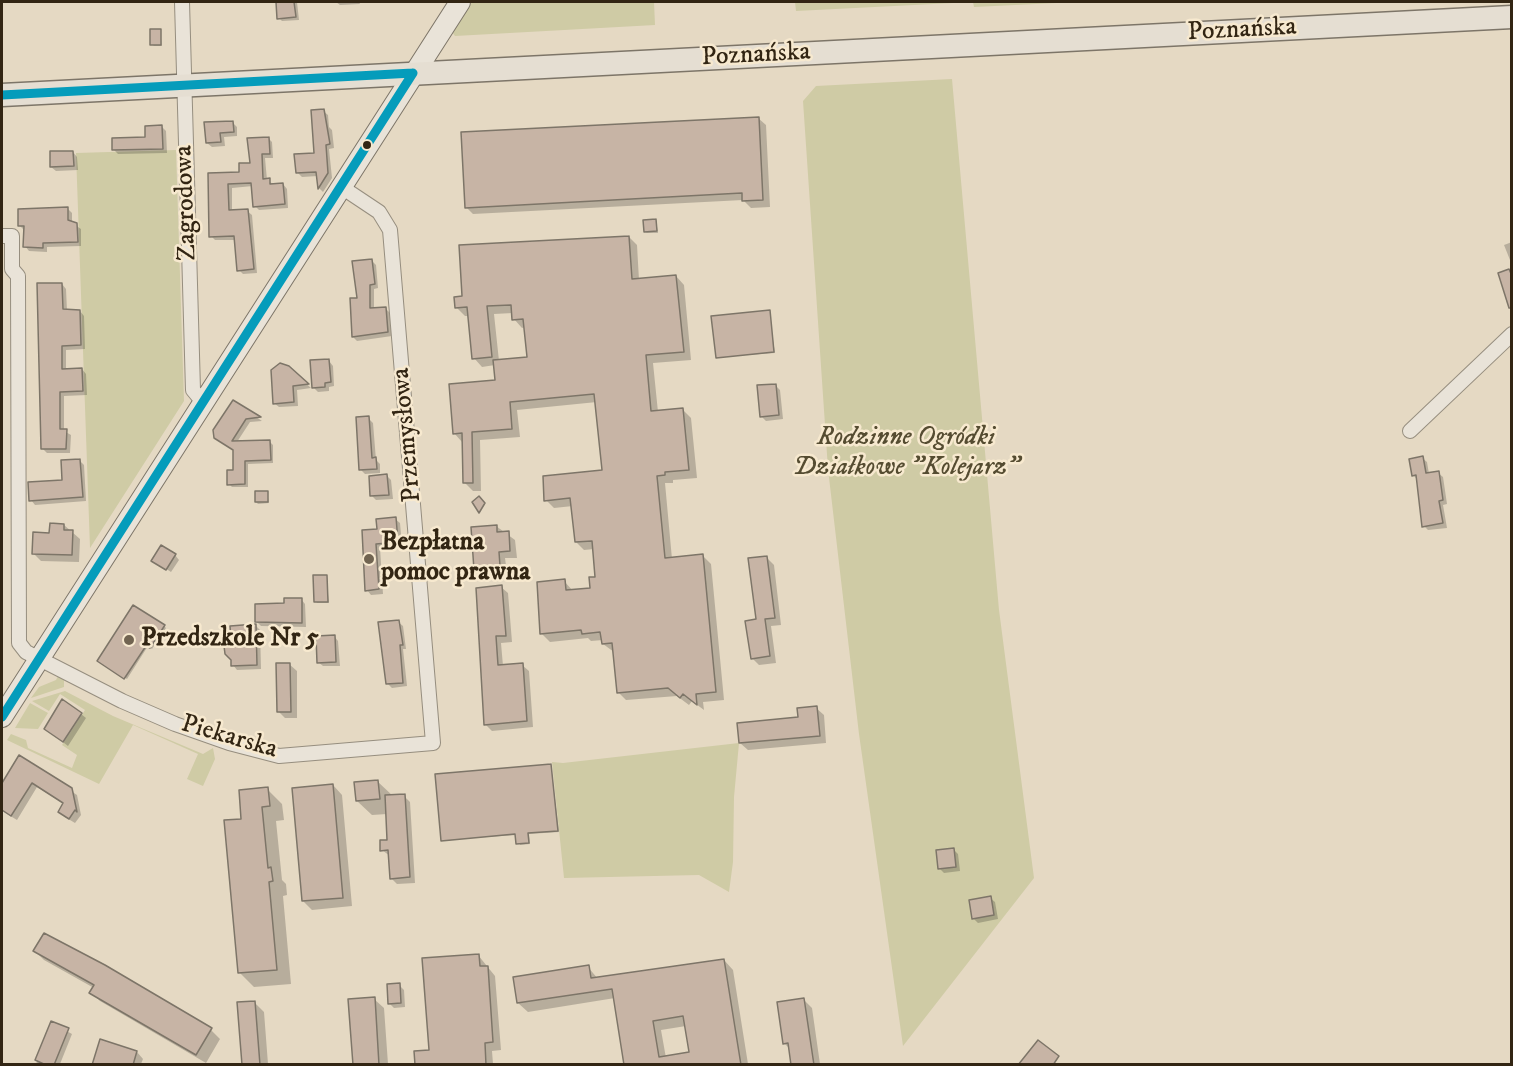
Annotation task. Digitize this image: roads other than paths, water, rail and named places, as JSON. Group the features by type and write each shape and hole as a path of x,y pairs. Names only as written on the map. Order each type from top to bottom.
{"main road":[{"name":"Poznańska","path":"2,95 1512,17"}],"street":[{"name":"Zagrodowa","path":"182,2 192,390 202,401"},
{"path":"2,717 456,3"},
{"name":"Przemysłowa","path":"340,186 379,212 390,230 433,743"},
{"name":"Piekarska","path":"2,236 12,236 12,269 18,276 19,643 26,651 122,702 229,743 279,756 433,743"},
{"path":"1410,430 1512,334"}],"place":[{"name":"Bezpłatna pomoc prawna","path":"369,559"},
{"name":"Przedszkole Nr 5","path":"129,640"}],"park label":[{"name":"Rodzinne Ogródki Działkowe \"Kolejarz\"","path":"906,454"}]}
